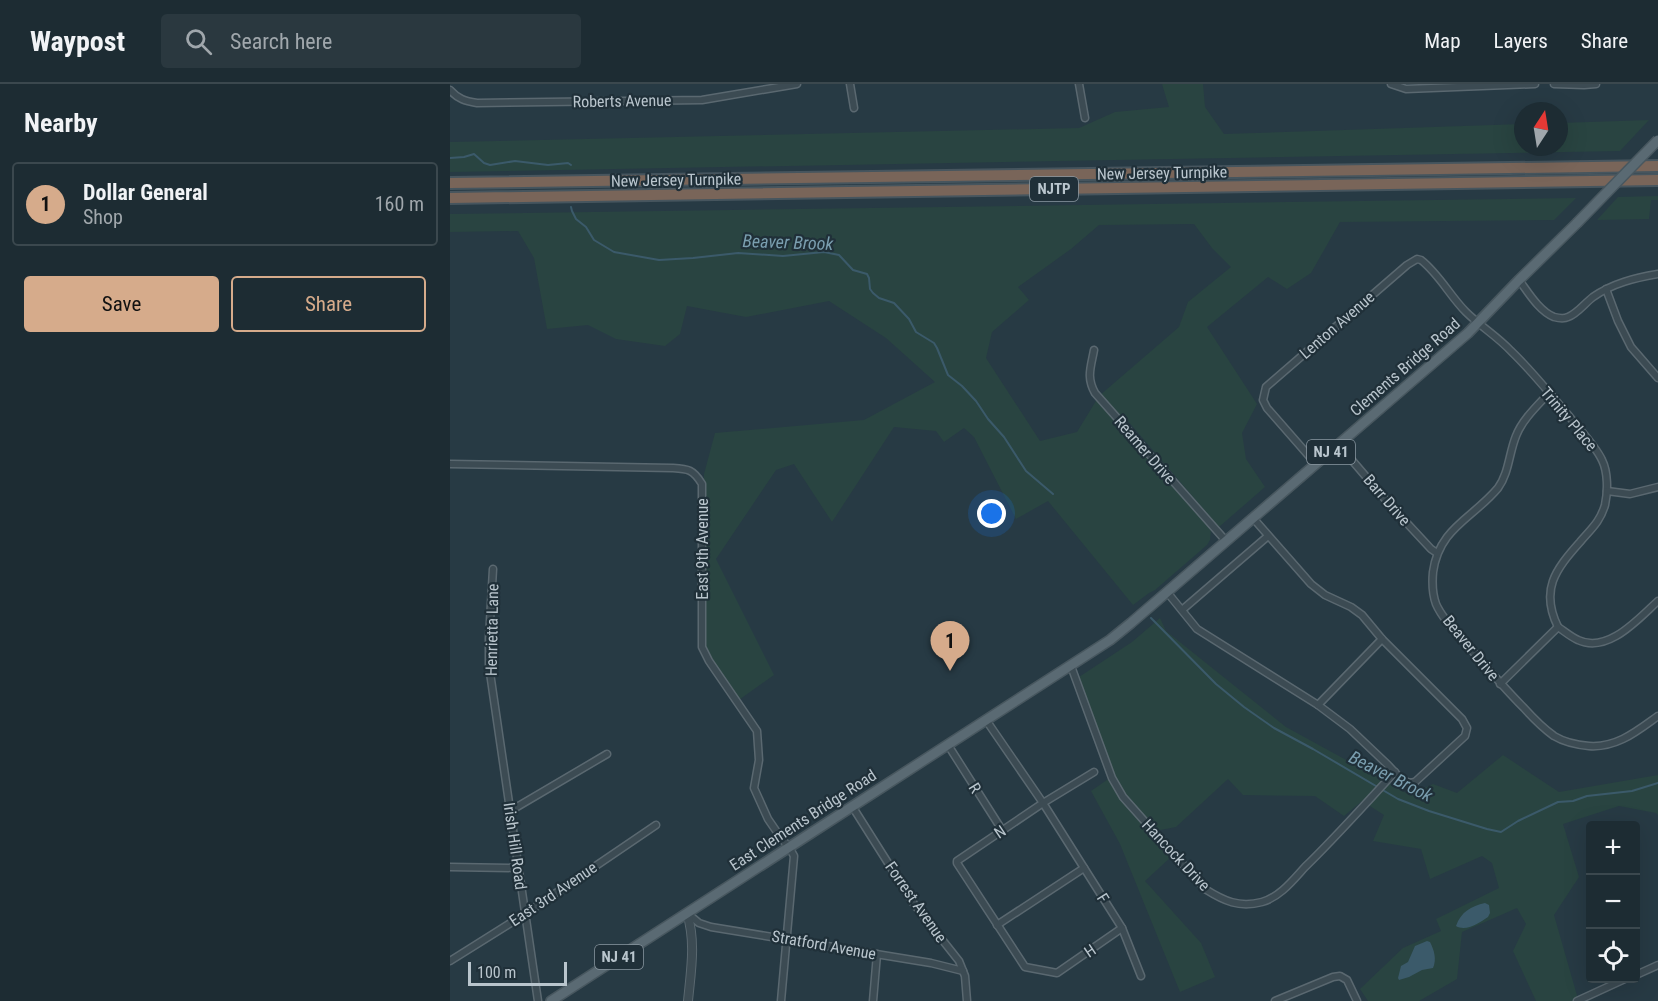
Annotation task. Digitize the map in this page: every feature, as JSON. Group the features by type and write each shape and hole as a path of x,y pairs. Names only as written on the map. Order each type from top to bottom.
{"highway":[{"name":"New Jersey Turnpike","path":"450,183 1658,166"},
{"path":"450,178 528,182"},
{"name":"New Jersey Turnpike","path":"450,199 1658,180"}],"main road":[{"name":"Clements Bridge Road","path":"1071,666 1124,629 1478,323 1658,140"},
{"name":"East Clements Bridge Road","path":"551,1001 1071,666"}],"street":[{"name":"Roberts Avenue","path":"450,90 463,100 477,103 702,100 797,84"},
{"path":"850,84 854,108"},
{"path":"1078,84 1085,118"},
{"path":"1391,84 1406,88 1535,84"},
{"path":"1554,84 1596,84"},
{"name":"Trinity Place","path":"1417,259 1425,262 1478,323 1511,350 1602,459 1606,471 1607,491 1605,506 1598,523 1580,541 1552,580 1549,602 1552,616 1558,627"},
{"name":"Lenton Avenue","path":"1316,464 1267,408 1263,400 1266,387 1407,264 1417,259"},
{"path":"1519,280 1544,310 1553,316 1562,318 1569,317 1591,298 1606,289 1633,278 1658,274"},
{"path":"1606,289 1631,347 1658,378"},
{"name":"Reamer Drive","path":"1094,350 1089,383 1095,393 1226,541"},
{"name":"Beaver Drive","path":"1549,393 1516,435 1505,474 1498,487 1444,539 1437,553 1433,573 1433,592 1437,606 1452,628 1500,684 1540,725 1556,737 1588,746 1602,746 1620,741 1658,716"},
{"name":"Barr Drive","path":"1339,445 1397,513 1437,553"},
{"name":"East 9th Avenue","path":"450,464 680,468 689,469 697,475 702,483 702,647 709,661 757,731 759,760 754,788 768,819 789,847"},
{"path":"1607,491 1630,494 1658,487"},
{"path":"1167,592 1197,629 1318,705 1350,729 1406,782 1415,782 1465,736 1467,728 1462,718 1382,639 1362,615 1351,607 1325,595 1311,584 1252,518"},
{"path":"1182,610 1269,536"},
{"name":"Henrietta Lane","path":"493,569 489,666 503,762"},
{"path":"1500,684 1558,627 1579,640 1598,643 1622,633 1658,601"},
{"path":"1318,705 1382,639"},
{"name":"Hancock Drive","path":"1071,666 1113,778 1123,797 1205,889 1238,905 1264,902 1281,891 1321,852 1395,772"},
{"path":"987,720 1043,803"},
{"name":"R","path":"948,745 1002,831"},
{"path":"510,811 607,754"},
{"name":"Irish Hill Road","path":"503,762 538,1001"},
{"name":"N","path":"997,925 957,861 1094,772"},
{"name":"F","path":"1043,803 1122,928 1140,976"},
{"name":"Forrest Avenue","path":"852,806 914,904 959,961 968,994 967,1001"},
{"name":"East 3rd Avenue","path":"450,961 525,914 656,825"},
{"path":"781,1001 794,856 789,847"},
{"path":"450,867 518,868"},
{"path":"997,925 1084,868"},
{"path":"687,912 693,940 688,1001"},
{"name":"Stratford Avenue","path":"687,912 699,922 711,927 931,963 963,971"},
{"name":"H","path":"997,925 1026,967 1057,973 1122,928"},
{"path":"873,1001 877,954"},
{"path":"1640,973 1658,965"},
{"path":"1275,1001 1340,976 1347,980 1357,1001"},
{"path":"1577,1001 1616,983"}],"green space":[{"path":"1162,84 1203,84 1205,107 1224,134 1514,124 1514,153 450,172 450,142 1079,128 1115,112 1169,107"},
{"path":"1649,120 1620,151 1568,152 1568,123"},
{"path":"1658,196 1658,200 1651,200 1649,219 1597,220 1618,197"},
{"path":"1576,198 1554,220 1340,222 1311,273 1287,289 1268,277 1207,327 1257,404 1242,433 1246,459 1265,487 1219,527 1127,420 1121,427 1211,530 1207,545 1155,590 1133,605 1048,501 1016,519 974,437 964,428 944,442 936,431 894,427 832,522 794,464 776,470 716,559 774,675 736,702 700,636 704,474 715,433 864,420 935,382 886,338 829,301 746,317 687,306 680,334 665,346 616,339 588,325 547,329 534,258 518,231 450,232 450,214","holes":["1194,224 1212,248 1231,267 1188,302 1179,327 1099,396 1077,432 1040,441 986,358 992,332 1029,300 1018,287 1071,249 1099,225"]},
{"path":"1160,618 1166,631 1286,727 1410,795 1433,784 1457,793 1503,755 1559,792 1658,775 1658,815 1619,806 1563,824 1579,877 1554,915 1578,999 1536,1001 1513,951 1526,924 1517,908 1462,932 1457,979 1419,1001 1368,1001 1360,989 1403,948 1441,931 1436,919 1499,888 1492,863 1482,856 1430,879 1421,849 1373,841 1384,815 1362,801 1344,816 1315,796 1243,795 1228,779 1176,827 1150,832 1171,857 1145,881 1201,943 1215,977 1180,992 1120,844 1091,791 1114,775 1076,679 1132,642"}],"water":[{"path":"1485,903 1489,905 1488,917 1468,927 1456,926 1467,910"},
{"path":"1427,941 1433,948 1435,961 1433,968 1399,980 1401,966 1408,962 1415,946"}],"waterway":[{"name":"Beaver Brook","path":"450,158 474,154 490,165 515,161 571,165"},
{"name":"Beaver Brook","path":"571,207 576,219 586,227 594,240 614,252 659,260 738,253 783,256 824,252 839,255 853,270 867,274 873,293 879,298 894,303 909,319 916,332 934,343 948,375 976,401 1004,437 1026,471 1053,494"},
{"name":"Beaver Brook","path":"1151,618 1216,684 1274,728 1398,799 1429,811 1501,832 1518,821 1558,802 1632,791 1658,783"}],"place":[{"name":"Dollar General","path":"950,671"}]}
